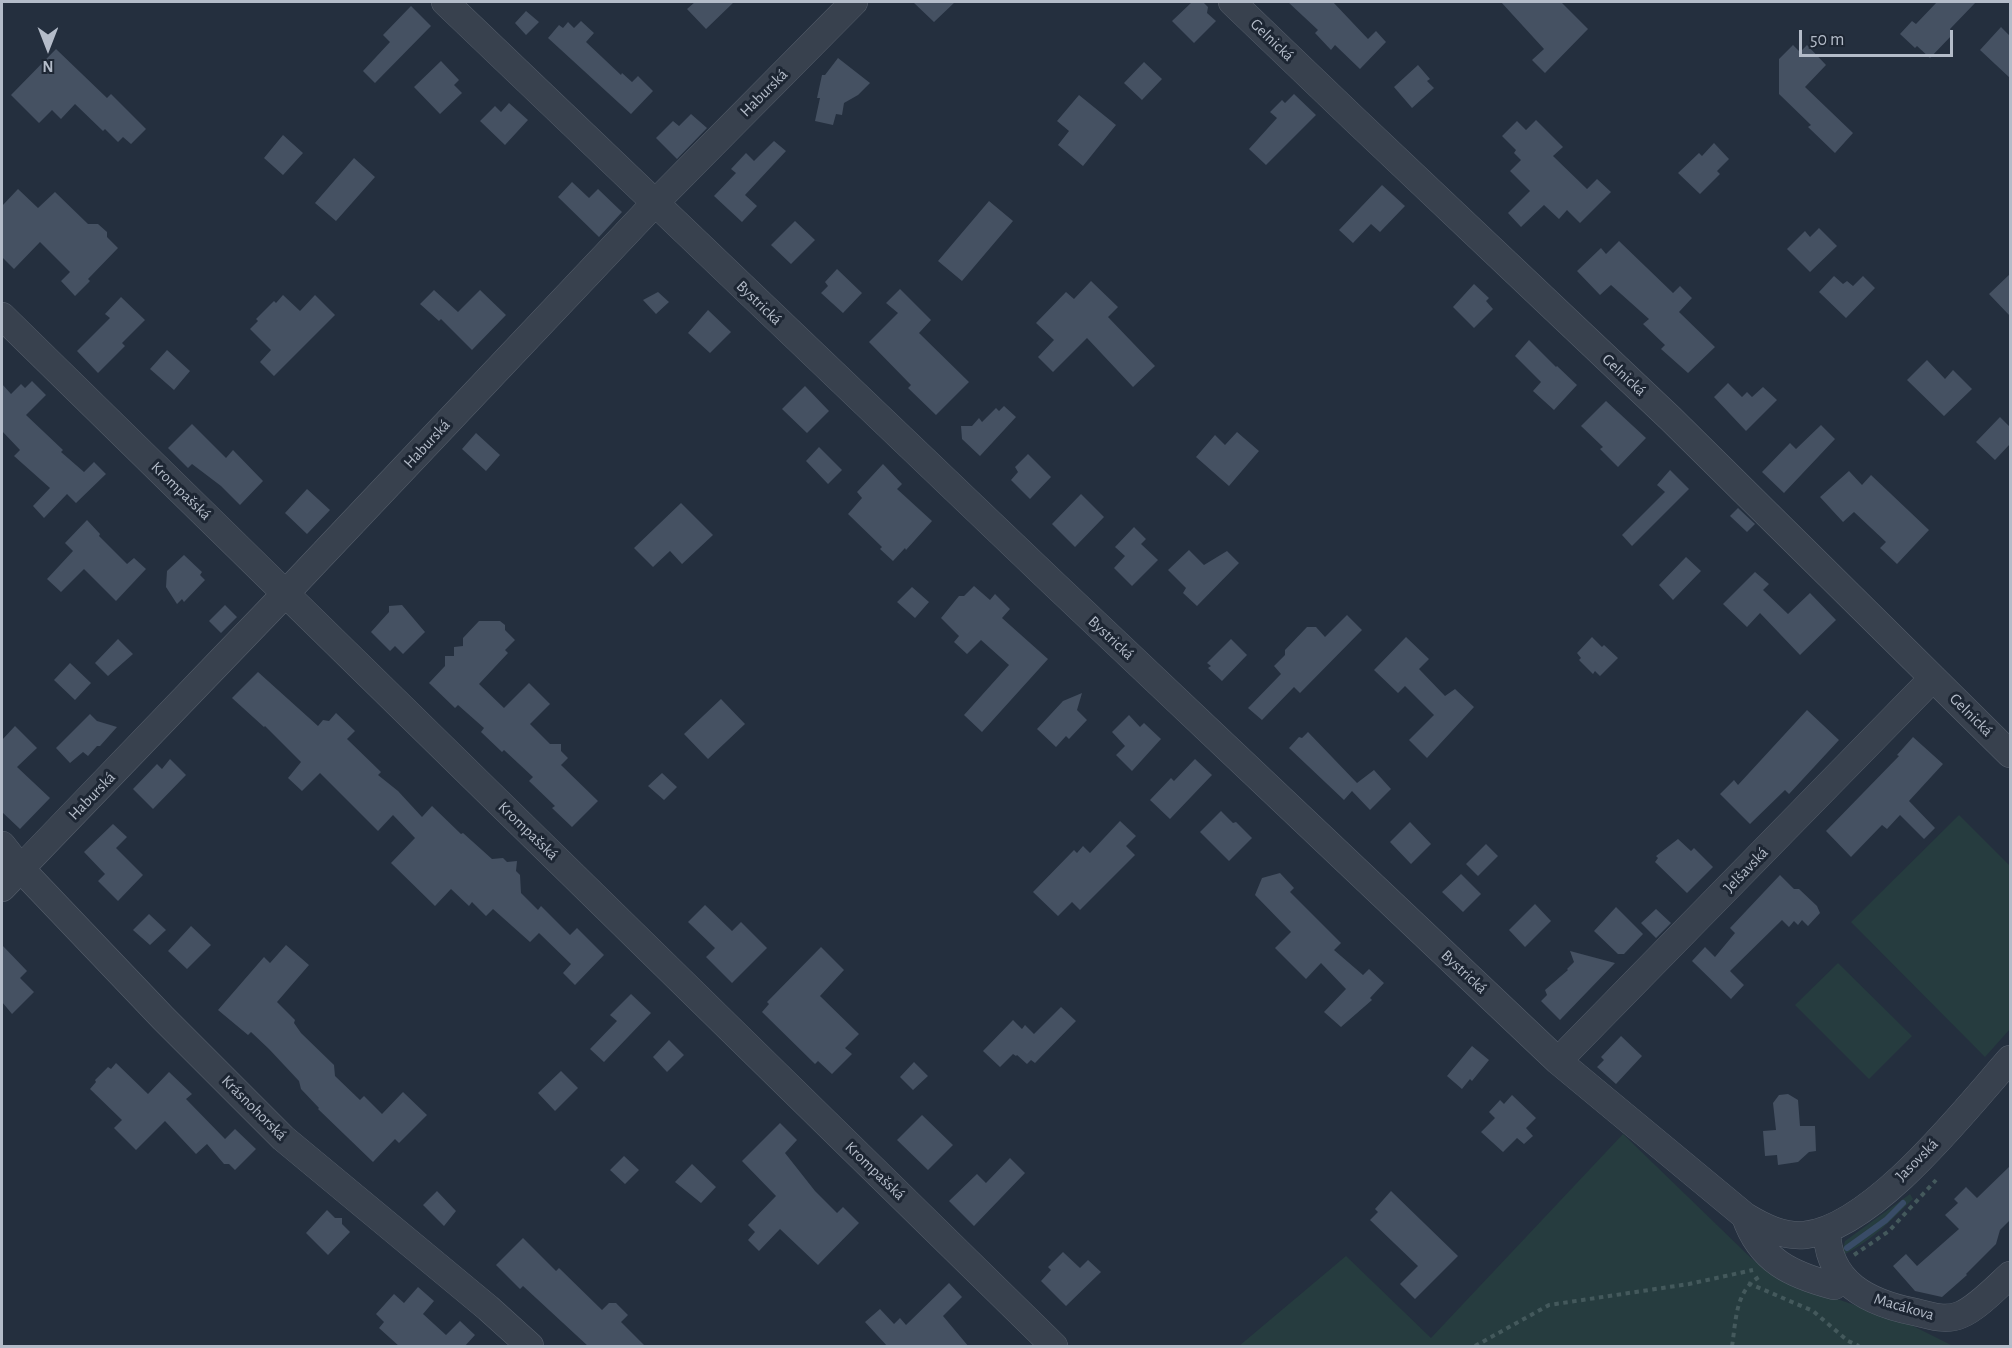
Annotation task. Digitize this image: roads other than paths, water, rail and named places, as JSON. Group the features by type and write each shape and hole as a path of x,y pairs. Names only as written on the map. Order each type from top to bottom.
{"street":[{"name":"Bystrická","path":"445,2 1091,620 1558,1061 1745,1216 1775,1231 1790,1235 1815,1232"},
{"name":"Haburská","path":"2,888 286,593 655,203 854,2"},
{"name":"Gelnická","path":"1232,2 1671,419 2010,754"},
{"name":"Krompašská","path":"2,316 1054,1347"},
{"name":"Jelšavská","path":"1558,1061 1933,678"},
{"name":"Krásnohorská","path":"2,845 21,869 283,1138 488,1308 530,1347"},
{"name":"Jasovská","path":"1815,1232 1853,1216 1908,1173 2010,1059"},
{"path":"1745,1216 1755,1239 1780,1265 1796,1274 1865,1296"},
{"path":"1815,1232 1805,1257 1808,1268 1821,1280 1834,1286"},
{"name":"Macákova","path":"1815,1232 1828,1244 1834,1266 1848,1284 1865,1296 1908,1311 1939,1318 1961,1315 2006,1288"}],"waterway":[{"path":"1847,1248 1886,1220 1903,1203"}]}
